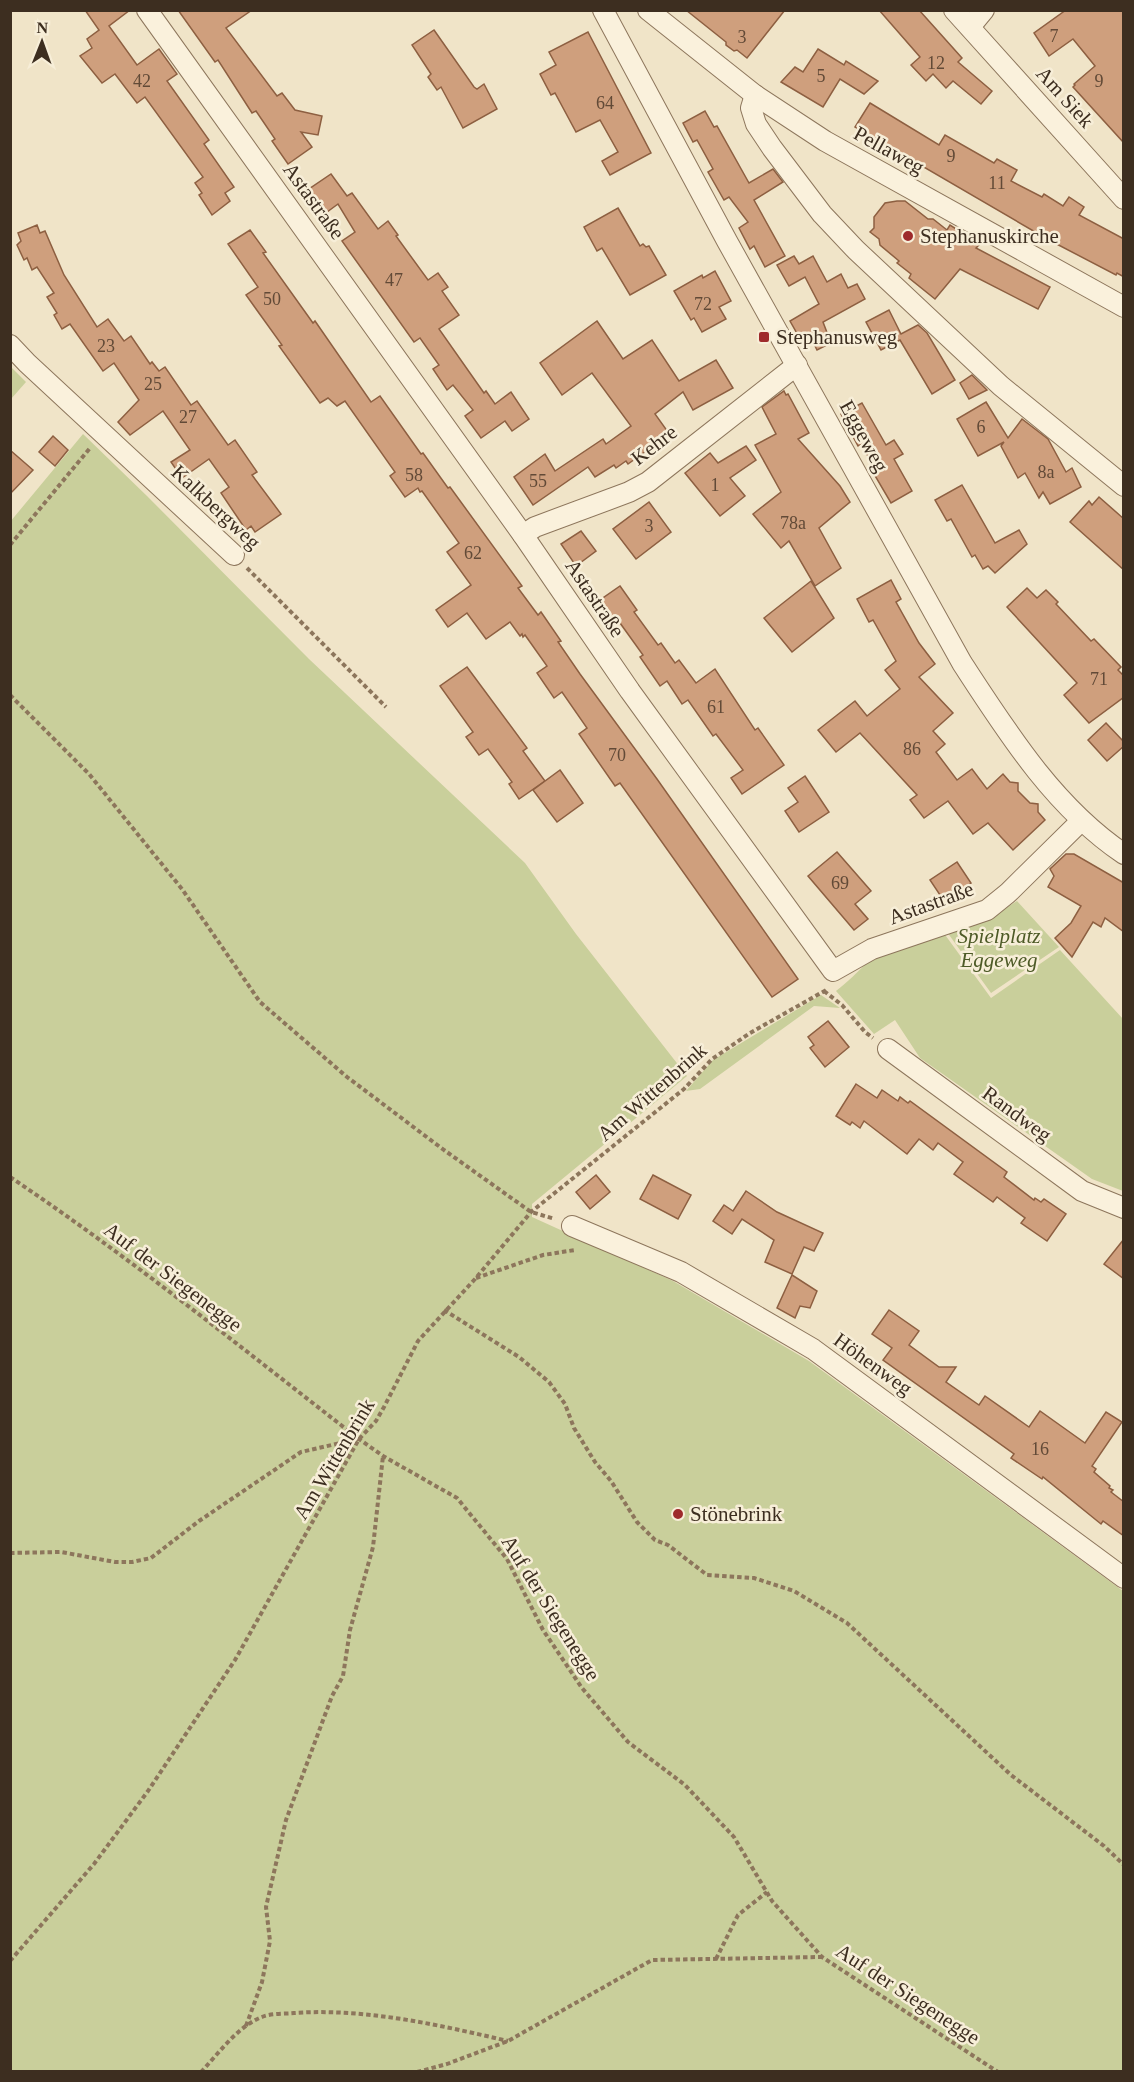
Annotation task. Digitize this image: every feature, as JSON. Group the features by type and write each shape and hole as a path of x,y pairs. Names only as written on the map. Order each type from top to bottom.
{"street":[{"name":"Astastraße","path":"147,10 523,535 630,691 833,971 872,949 987,910 1008,893 1081,821"},
{"name":"Pellaweg","path":"648,10 755,95 825,141 1124,307"},
{"name":"Am Siek","path":"954,10 1124,199"},
{"path":"970,27 984,10"},
{"name":"Eggeweg","path":"611,13 727,241 962,663 998,719 1040,774 1081,821 1124,854"},
{"path":"755,95 751,108 756,124 822,214 856,250 1001,386 1124,486"},
{"name":"Kalkbergweg","path":"10,345 102,434 234,555"},
{"name":"Kehre","path":"523,535 535,527 629,492 648,482 797,365"},
{"name":"Randweg","path":"888,1049 1082,1191 1124,1208"},
{"name":"Höhenweg","path":"572,1226 681,1272 813,1349 1124,1578"}],"path":[{"path":"10,545 102,434"},
{"name":"Kalkbergweg","path":"234,555 386,707"},
{"path":"10,695 97,783 182,889 260,1002 347,1077 531,1212"},
{"name":"Am Wittenbrink","path":"10,1960 94,1864 148,1791 235,1660 359,1439 380,1414 418,1341 531,1212 684,1089 712,1059 750,1033 824,991 842,1005 865,1032 888,1049"},
{"name":"Auf der Siegenegge","path":"10,1177 55,1207 191,1309 359,1439 383,1456 457,1498 507,1559 543,1630 582,1688 628,1742 685,1785 734,1837 772,1901 822,1957 998,2072"},
{"path":"475,1278 543,1256 579,1249"},
{"path":"444,1310 519,1357 549,1382 565,1404 574,1428 596,1462 637,1522 655,1540 668,1545 707,1575 754,1578 794,1591 847,1623 1011,1775 1104,1845 1124,1865"},
{"path":"10,1552 61,1552 115,1562 132,1562 151,1558 199,1521 301,1452 359,1439"},
{"path":"246,2026 262,1982 270,1941 266,1907 286,1821 332,1696 343,1676 350,1630 373,1547 383,1456"},
{"path":"716,1959 738,1915 767,1892"},
{"path":"417,2072 447,2064 508,2041 652,1960 822,1957"},
{"path":"201,2072 246,2026 264,2016 311,2012 401,2018 508,2041"}],"green space":[{"path":"10,366 26,382 11,399 10,399"},
{"path":"83,434 309,659 525,863 576,934 687,1076 532,1204 532,1217 673,1281 809,1361 1123,1591 1124,2071 11,2072 10,522"},
{"name":"Spielplatz Eggeweg","path":"1017,901 1059,947 991,993 947,932 995,915"},
{"path":"943,932 991,998 1060,950 1123,1019 1123,1191 1092,1179 920,1058 895,1020 874,1034 836,991 868,962 885,951"},
{"path":"821,995 840,1008 814,1006 700,1089 686,1091 713,1060"}],"building":[{"path":"85,10 130,10 109,26 137,65 159,49 177,74 167,81 209,140 204,144 234,187 225,193 230,201 212,215 199,195 202,193 195,183 203,177 145,97 137,103 115,74 102,83 80,56 92,48 87,39 99,30"},
{"path":"178,10 252,10 226,28 277,96 282,93 295,110 322,116 318,135 301,132 312,147 288,164 272,141 275,139 256,111 252,113 218,60 215,62"},
{"path":"686,10 785,10 747,58 726,45 726,42"},
{"path":"879,10 919,10 962,58 958,62 992,91 981,104 953,81 946,88 933,74 926,81 911,65 920,57"},
{"path":"1066,10 1124,10 1124,143 1073,87 1095,66 1073,39 1049,56 1034,33"},
{"path":"434,30 474,87 477,89 484,84 497,109 463,128 441,87 437,90 428,77 431,74 412,45"},
{"path":"588,32 651,153 610,175 602,161 618,152 600,120 576,132 555,93 551,95 540,74 556,65 549,52"},
{"path":"818,49 844,65 846,61 878,81 864,94 840,79 823,107 781,82 795,67 803,72"},
{"path":"870,103 939,145 945,135 994,163 997,159 1017,170 1011,181 1042,197 1044,194 1063,206 1069,197 1084,207 1079,215 1124,239 1124,277 1049,240 855,127"},
{"path":"705,111 714,127 717,126 749,183 773,169 783,182 754,200 785,256 765,267 754,246 750,249 739,228 748,222 729,197 724,200 708,172 713,169 697,140 693,142 683,123"},
{"path":"331,174 347,196 352,193 378,229 388,221 428,280 438,273 448,287 442,291 459,315 439,329 484,393 486,391 495,404 511,392 529,419 512,431 505,421 481,438 465,416 473,410 453,385 447,390 433,369 439,365 420,338 414,342 342,241 355,232 338,204 323,215 306,191"},
{"path":"905,201 947,230 950,225 980,244 976,248 1050,287 1038,309 960,269 935,299 909,278 911,274 897,263 899,261 880,245 879,239 870,232 874,228 874,217 885,203"},
{"path":"618,208 640,246 643,244 646,247 649,246 666,275 630,295 602,248 597,251 584,227"},
{"path":"37,225 40,233 45,231 64,275 97,327 108,319 124,341 131,336 150,364 152,362 159,371 165,367 191,405 197,401 228,445 235,440 257,472 252,475 281,514 255,532 251,526 246,530 221,493 229,487 209,459 182,478 171,462 190,450 163,411 130,435 118,422 139,400 114,363 103,371 70,324 62,329 54,315 57,313 47,297 54,293 37,267 32,270 27,258 24,260 17,245 21,241 18,233"},
{"path":"250,230 266,252 263,253 313,323 315,321 371,402 380,396 421,454 423,453 448,488 450,487 522,586 518,588 538,615 541,612 580,674 798,979 772,997 620,783 615,786 579,734 587,728 562,692 554,698 537,673 547,666 525,635 520,636 510,622 486,639 467,613 448,627 436,610 471,585 447,552 459,543 422,491 420,492 418,488 405,497 390,476 395,472 345,401 337,406 328,398 320,403 279,346 282,345 246,295 258,287 228,244"},
{"path":"794,256 799,264 813,256 827,282 841,274 848,288 857,284 865,299 823,322 831,343 817,350 812,340 803,344 790,321 819,304 805,277 789,286 777,265"},
{"path":"715,271 731,301 719,307 726,319 702,332 694,318 691,320 674,291 702,275 703,278"},
{"path":"889,310 901,334 918,325 927,333 955,380 932,394 900,340 881,350 866,322"},
{"path":"597,321 623,359 652,340 679,381 716,360 733,388 693,410 683,392 655,414 668,432 652,444 653,446 628,464 626,461 616,468 614,465 595,477 588,467 533,505 514,477 545,454 555,471 603,439 606,444 631,426 592,373 562,395 540,363"},
{"path":"972,375 987,390 969,399 960,383"},
{"path":"784,391 786,395 788,394 809,433 798,439 840,486 850,502 819,528 841,568 815,586 789,541 781,548 753,514 781,492 755,445 776,434 762,407"},
{"path":"986,402 1008,438 1022,419 1048,439 1066,472 1072,468 1081,487 1050,504 1043,492 1039,498 1025,473 1018,478 1001,446 1004,442 978,456 957,419"},
{"path":"862,403 886,445 894,440 903,454 894,459 912,491 891,503 874,474 877,472 861,444 858,446 841,414"},
{"path":"53,436 68,450 55,466 39,452"},
{"path":"746,446 756,460 730,478 745,496 720,516 685,473 710,453 718,463"},
{"path":"10,450 33,470 10,494"},
{"path":"962,485 995,543 1019,530 1027,544 995,573 988,566 983,569 975,555 972,557 951,519 947,521 935,500"},
{"path":"1099,497 1124,519 1124,570 1070,522 1089,501 1092,505"},
{"path":"649,502 671,532 636,559 613,529"},
{"path":"581,531 596,551 576,566 561,544"},
{"path":"891,580 901,599 896,602 919,643 935,664 919,677 953,713 933,731 945,744 936,752 957,780 972,769 987,789 1003,774 1010,782 1018,783 1018,791 1030,803 1038,804 1038,812 1045,820 1013,850 988,823 973,834 948,801 924,818 910,800 917,795 860,733 836,752 818,730 855,701 867,716 900,689 885,670 896,661 873,620 869,622 857,599"},
{"path":"811,581 834,618 792,652 764,618"},
{"path":"620,586 637,610 634,612 658,645 661,643 675,663 679,660 696,683 715,669 755,730 758,728 784,765 742,794 731,778 743,770 716,734 713,736 688,700 682,704 667,681 660,686 640,657 643,655 600,600"},
{"path":"1027,588 1037,598 1046,590 1091,641 1094,639 1121,667 1118,670 1124,676 1124,697 1089,723 1064,695 1077,683 1007,607"},
{"path":"467,667 527,748 523,751 545,781 519,799 509,784 512,782 488,749 479,755 466,737 473,732 440,686"},
{"path":"1106,723 1124,742 1124,746 1107,761 1088,740"},
{"path":"560,770 583,803 557,822 533,790"},
{"path":"805,776 829,812 799,832 785,811 798,802 788,788"},
{"path":"837,852 871,891 855,904 868,919 854,930 808,876"},
{"path":"1066,854 1074,854 1124,883 1124,932 1105,918 1101,927 1093,922 1072,957 1055,938 1071,923 1081,906 1048,887 1054,876 1050,869"},
{"path":"957,862 971,883 944,901 930,880"},
{"path":"828,1021 849,1047 825,1067 810,1048 814,1045 808,1037"},
{"path":"856,1084 877,1098 882,1090 898,1101 900,1097 908,1103 910,1101 1007,1172 1004,1177 1034,1200 1035,1198 1041,1202 1044,1199 1066,1214 1047,1241 1021,1223 1025,1218 997,1197 993,1202 954,1174 963,1162 938,1143 933,1150 919,1139 907,1154 864,1121 860,1128 836,1116"},
{"path":"596,1175 610,1192 590,1209 576,1192"},
{"path":"653,1175 691,1195 678,1219 640,1199"},
{"path":"746,1191 777,1212 823,1233 814,1251 804,1247 792,1274 765,1262 774,1240 742,1219 732,1234 713,1221 724,1205 733,1211"},
{"path":"1124,1239 1124,1279 1104,1264"},
{"path":"792,1275 817,1291 810,1308 800,1306 795,1318 777,1308"},
{"path":"889,1310 919,1331 909,1345 939,1367 956,1367 946,1382 979,1405 985,1396 1029,1427 1040,1411 1085,1443 1106,1412 1122,1422 1092,1466 1096,1469 1094,1472 1113,1490 1111,1492 1124,1502 1124,1536 1103,1521 1101,1524 1043,1477 1042,1479 1011,1458 1014,1454 883,1360 892,1348 872,1334"}],"place":[{"name":"Stephanuskirche","path":"908,236"},
{"name":"Stephanusweg","path":"764,337"},
{"name":"Stönebrink","path":"678,1514"}]}
